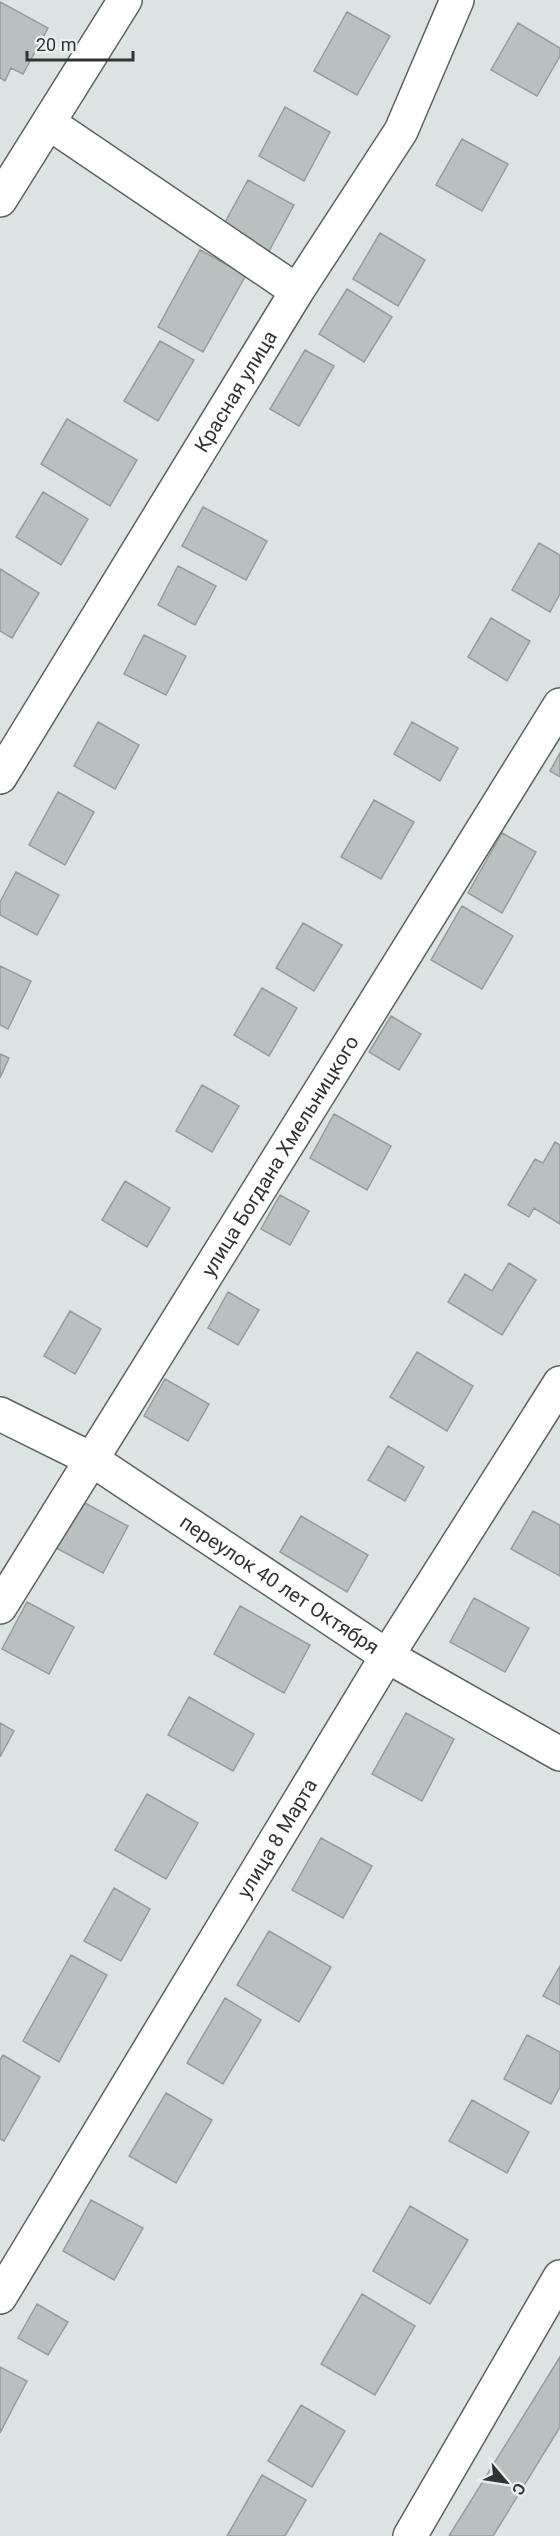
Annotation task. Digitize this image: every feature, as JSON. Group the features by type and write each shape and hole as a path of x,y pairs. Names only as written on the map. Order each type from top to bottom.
{"street":[{"path":"0,200 125,0"},
{"name":"Красная улица","path":"0,777 297,291 401,131 457,0"},
{"path":"49,123 297,291"},
{"name":"улица Богдана Хмельницкого","path":"0,1607 560,705"},
{"name":"улица 8 Марта","path":"0,2297 387,1656 560,1383"},
{"name":"переулок 40 лет Октября","path":"0,1414 91,1459 387,1656 560,1754"},
{"path":"410,2536 560,2277"}],"building":[{"path":"0,2 48,28 23,74 11,68 5,81 0,78"},
{"path":"347,12 390,36 357,95 314,71"},
{"path":"518,23 560,48 560,56 537,96 491,70"},
{"path":"285,107 330,132 304,181 259,156"},
{"path":"462,139 508,164 482,211 436,185"},
{"path":"248,180 294,205 269,251 223,226"},
{"path":"380,233 425,260 398,306 353,279"},
{"path":"200,250 246,275 203,352 158,327"},
{"path":"347,289 392,317 364,362 319,334"},
{"path":"160,341 194,360 158,421 124,401"},
{"path":"305,350 334,366 299,426 270,409"},
{"path":"67,419 137,460 110,506 41,464"},
{"path":"43,492 88,519 61,565 16,537"},
{"path":"203,507 267,541 246,580 182,546"},
{"path":"539,543 560,555 560,594 550,612 512,590"},
{"path":"178,566 216,586 195,625 158,605"},
{"path":"0,569 39,593 12,638 0,631"},
{"path":"491,618 530,641 507,681 468,657"},
{"path":"144,635 186,656 166,695 124,674"},
{"path":"98,722 139,745 115,789 74,766"},
{"path":"412,722 458,748 440,781 394,754"},
{"path":"560,753 560,777 550,771"},
{"path":"58,792 94,812 65,865 29,845"},
{"path":"374,800 414,822 381,879 341,857"},
{"path":"502,833 536,852 502,913 468,893"},
{"path":"16,872 59,895 37,935 0,915 0,902"},
{"path":"462,906 513,936 482,989 431,960"},
{"path":"303,923 342,945 314,991 276,968"},
{"path":"0,966 31,981 8,1029 0,1025"},
{"path":"262,988 297,1008 269,1056 234,1035"},
{"path":"391,1016 421,1034 399,1070 369,1052"},
{"path":"0,1054 9,1058 0,1078"},
{"path":"202,1085 239,1106 212,1152 176,1131"},
{"path":"334,1114 391,1146 367,1190 310,1158"},
{"path":"555,1142 560,1145 560,1224 534,1208 529,1217 508,1205 535,1159 543,1163"},
{"path":"125,1181 170,1208 147,1247 102,1220"},
{"path":"280,1195 309,1211 290,1245 261,1229"},
{"path":"509,1263 536,1280 502,1335 448,1302 465,1274 492,1291"},
{"path":"228,1292 259,1310 238,1345 208,1328"},
{"path":"70,1311 101,1329 75,1374 44,1356"},
{"path":"417,1352 473,1386 447,1431 390,1397"},
{"path":"165,1379 209,1404 188,1441 144,1416"},
{"path":"388,1446 424,1467 405,1501 368,1480"},
{"path":"81,1501 128,1526 103,1573 56,1548"},
{"path":"533,1511 560,1525 560,1576 511,1549"},
{"path":"301,1516 368,1555 347,1592 280,1552"},
{"path":"474,1598 529,1628 505,1672 450,1642"},
{"path":"27,1602 74,1627 49,1674 2,1649"},
{"path":"240,1606 310,1645 284,1693 214,1654"},
{"path":"189,1697 254,1734 233,1771 168,1735"},
{"path":"406,1713 454,1739 422,1801 372,1774"},
{"path":"0,1723 14,1731 0,1757"},
{"path":"147,1794 198,1823 166,1879 115,1850"},
{"path":"321,1838 372,1866 343,1918 292,1890"},
{"path":"114,1888 150,1909 121,1961 84,1941"},
{"path":"269,1931 331,1967 299,2022 237,1985"},
{"path":"71,1955 107,1975 59,2062 23,2041"},
{"path":"560,1966 560,2005 543,1996"},
{"path":"225,1998 261,2020 223,2084 187,2063"},
{"path":"527,2035 560,2052 560,2087 551,2104 504,2079"},
{"path":"3,2055 40,2077 4,2141 0,2139 0,2060"},
{"path":"166,2093 212,2120 176,2183 129,2156"},
{"path":"472,2100 529,2132 507,2173 449,2141"},
{"path":"91,2200 143,2228 114,2280 63,2251"},
{"path":"410,2206 468,2240 430,2304 373,2271"},
{"path":"362,2294 415,2326 375,2395 321,2364"},
{"path":"37,2304 68,2322 48,2355 18,2338"},
{"path":"560,2357 560,2427 493,2536 449,2536"},
{"path":"0,2367 27,2381 0,2433"},
{"path":"301,2405 345,2431 312,2487 268,2461"},
{"path":"262,2475 306,2500 285,2536 227,2536"}]}
